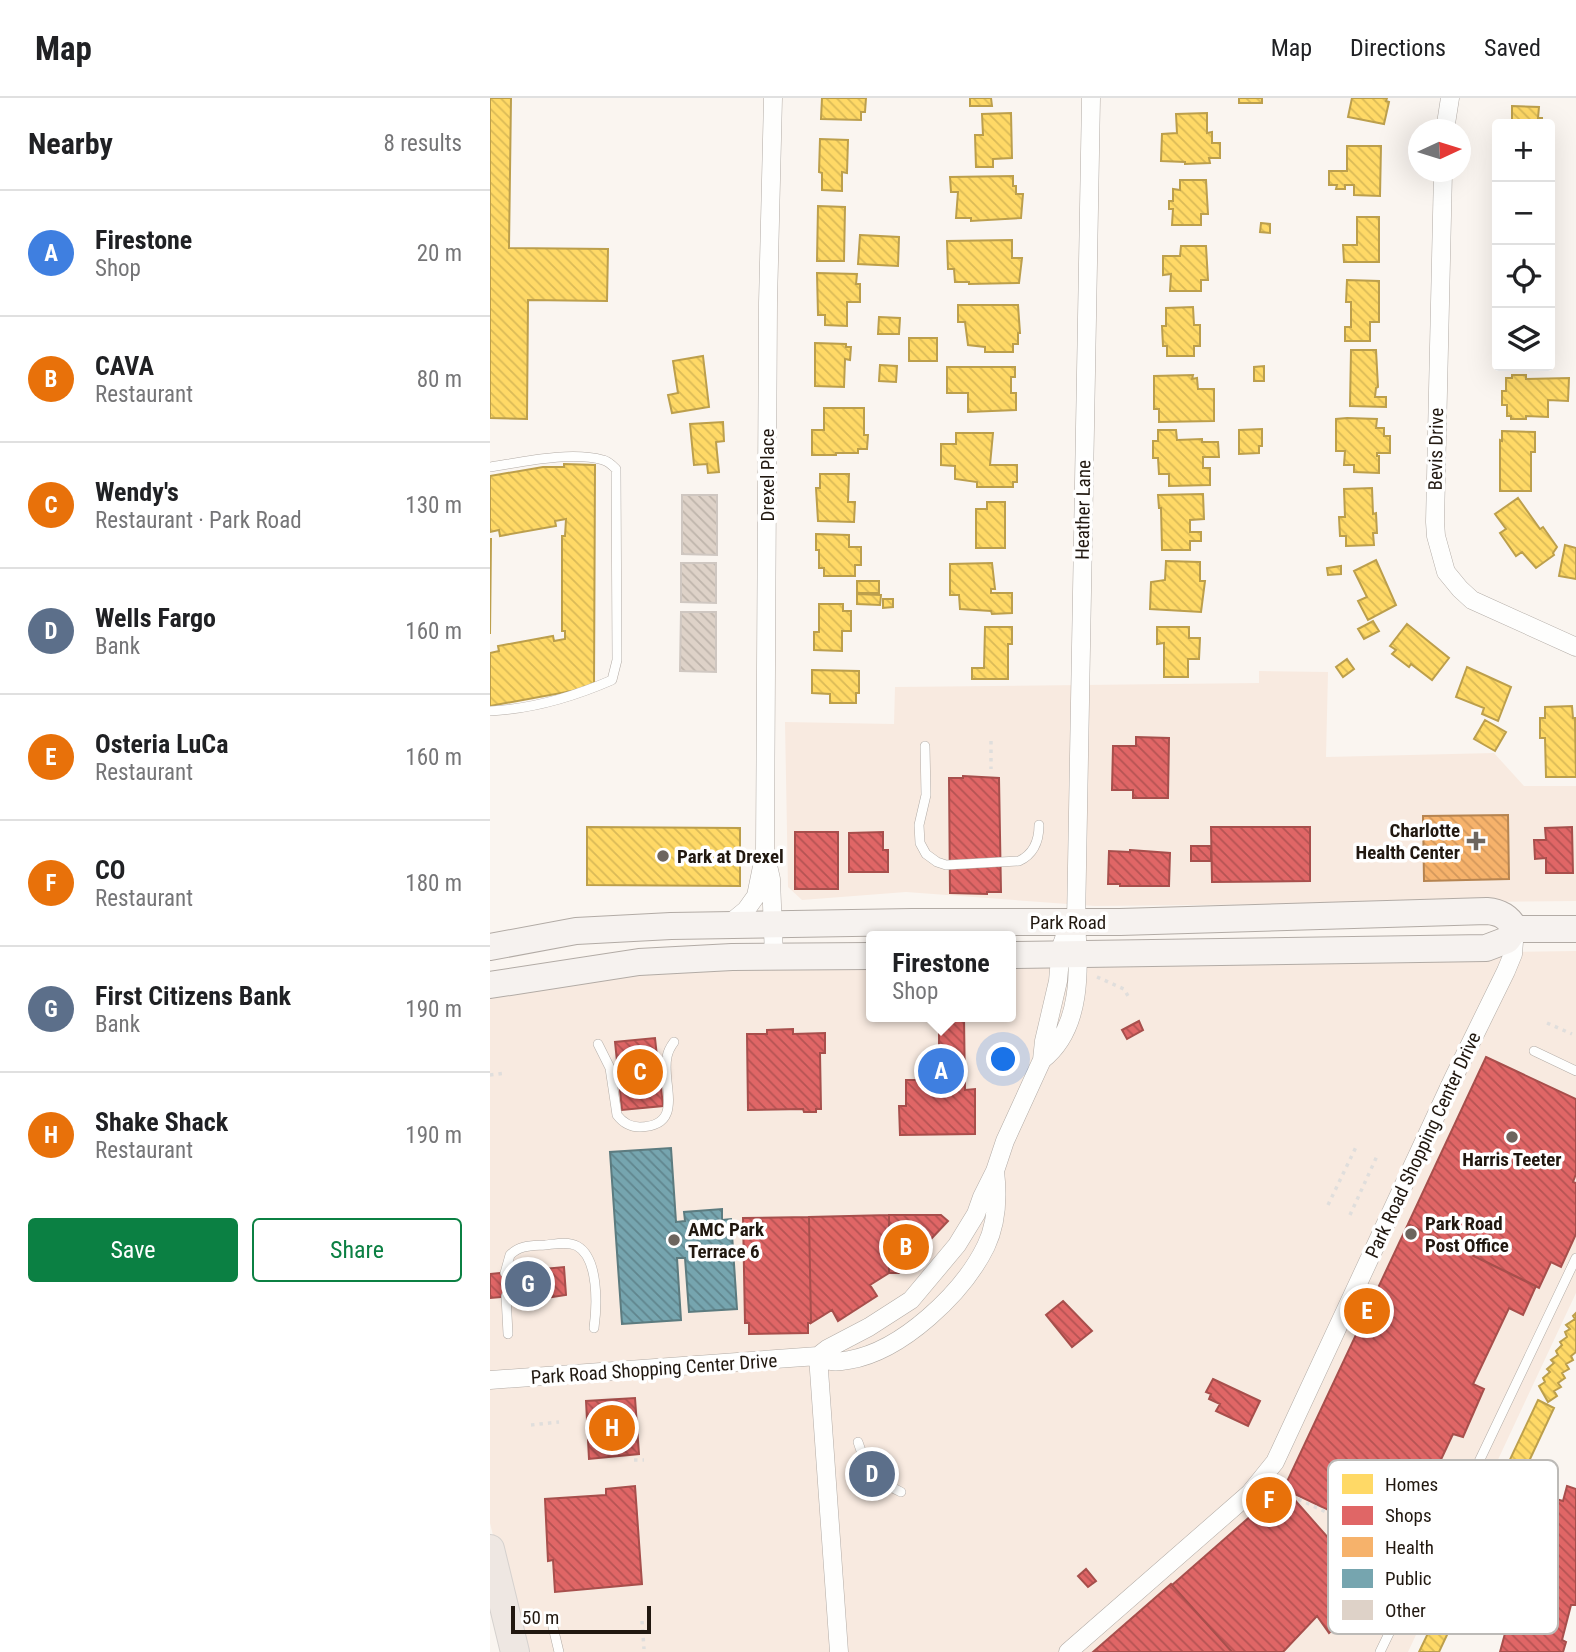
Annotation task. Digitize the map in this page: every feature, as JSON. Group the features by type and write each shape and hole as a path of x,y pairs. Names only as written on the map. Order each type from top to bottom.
{"main road":[{"name":"Park Road","path":"490,947 576,931 729,924 1076,922 1487,911 1516,920 1507,940 1486,948 1016,955"},
{"path":"1516,920 1576,929"},
{"path":"490,985 639,962 866,956"},
{"path":"490,1549 515,1652"}],"street":[{"name":"Drexel Place","path":"729,924 746,910 755,896 765,852 768,317 773,98"},
{"name":"Heather Lane","path":"1076,922 1091,98"},
{"path":"1447,119 1450,98"},
{"name":"Bevis Drive","path":"1443,182 1436,415 1436,536 1446,572 1472,600 1576,647"},
{"name":"Drexel Place","path":"765,852 771,879 774,957"},
{"name":"Park Road Shopping Center Drive","path":"1068,1652 1250,1493 1275,1462 1506,971 1513,954 1516,920"},
{"name":"Park Road Shopping Center Drive","path":"818,1356 900,1308 926,1285 972,1222 995,1171 1001,1149 1042,1060 1058,981 1076,922"},
{"name":"Park Road Shopping Center Drive","path":"490,1380 818,1356 829,1362 838,1362 877,1352 911,1330 947,1300 980,1258 992,1232 997,1196 995,1171"},
{"path":"818,1356 839,1652"}],"lane":[{"path":"490,467 542,459 587,457 606,460 616,469 617,660 612,680 575,696 510,710 490,711"},
{"path":"925,746 926,795 919,820 919,836 922,849 931,859 946,865 1019,861 1033,850 1039,825"},
{"path":"598,1044 610,1068 617,1115 629,1125 644,1127 659,1122 667,1114 669,1103 666,1060 674,1042"},
{"path":"1534,1051 1576,1071"},
{"path":"505,1273 510,1255 522,1247 565,1243 578,1246 588,1256 593,1270 596,1311 594,1328"},
{"path":"1480,1460 1576,1258"},
{"path":"506,1296 508,1334"},
{"path":"858,1442 862,1456 887,1486 901,1492"},
{"path":"553,1627 559,1652"},
{"path":"1380,1652 1389,1634"}],"path":[{"path":"991,741 991,769"},
{"path":"1097,977 1124,989 1128,996"},
{"path":"1547,1023 1572,1034"},
{"path":"490,1075 506,1073"},
{"path":"1328,1205 1356,1147"},
{"path":"1350,1215 1377,1156"},
{"path":"531,1425 559,1422"},
{"path":"634,1460 643,1460"},
{"path":"1283,1492 1328,1513"},
{"path":"642,1621 644,1649"}],"shaded area":[{"path":"1259,671 1328,672 1326,757 1494,753 1524,786 1576,786 1576,901 1095,906 906,892 802,900 788,887 785,722 894,724 895,687 1259,683"},
{"path":"1576,951 1576,1293 1498,1460 1328,1460 1328,1634 1416,1634 1408,1652 521,1652 490,1523 490,991 553,979 866,963 866,1022 1016,1022 1016,960"}],"building: Homes":[{"path":"490,98 511,98 509,248 608,249 607,301 528,300 527,419 490,418"},
{"path":"822,98 866,98 865,112 861,112 861,120 821,119"},
{"path":"970,98 991,98 992,106 970,106"},
{"path":"1239,98 1262,98 1262,103 1239,103"},
{"path":"1352,98 1387,98 1386,101 1389,102 1384,124 1348,117"},
{"path":"1512,106 1539,107 1538,118 1542,118 1542,119 1512,119"},
{"path":"1011,113 1012,158 993,159 993,167 976,167 975,135 983,135 982,114"},
{"path":"1207,113 1207,133 1212,132 1212,143 1220,143 1220,158 1209,158 1210,163 1161,161 1162,134 1177,133 1176,114"},
{"path":"820,139 848,140 847,173 842,172 842,191 822,190 822,173 819,172"},
{"path":"1347,146 1381,146 1380,196 1354,195 1354,185 1336,189 1337,185 1329,185 1329,171 1347,171"},
{"path":"1013,176 1016,194 1023,194 1021,218 971,221 971,218 956,218 958,192 951,192 950,177"},
{"path":"1180,180 1206,180 1208,214 1201,214 1201,225 1172,225 1173,209 1169,209 1169,201 1173,201 1173,189 1180,190"},
{"path":"818,206 845,207 844,261 817,261"},
{"path":"1357,217 1379,217 1379,262 1344,262 1343,245 1357,245"},
{"path":"1261,223 1270,224 1270,233 1260,232"},
{"path":"860,235 899,237 898,266 858,264"},
{"path":"1012,240 1012,258 1022,258 1019,283 955,282 954,269 948,269 947,241"},
{"path":"1181,246 1206,246 1208,280 1201,280 1201,291 1170,291 1171,274 1163,275 1163,256 1180,256"},
{"path":"817,273 857,274 860,302 847,302 847,326 825,325 825,315 818,315"},
{"path":"1347,280 1379,281 1379,322 1370,322 1370,341 1345,341 1345,327 1351,327 1351,302 1346,302"},
{"path":"958,305 1018,305 1020,333 1018,344 1013,344 1013,352 985,352 985,347 968,345 965,322 958,322"},
{"path":"1193,307 1194,325 1200,325 1200,346 1194,346 1194,356 1167,356 1167,346 1163,346 1162,326 1166,326 1166,308"},
{"path":"879,317 900,318 899,334 878,334"},
{"path":"909,338 937,338 937,361 909,361"},
{"path":"815,343 846,344 846,347 851,347 850,360 845,359 844,387 815,386"},
{"path":"1351,350 1376,350 1378,387 1375,397 1386,397 1386,407 1350,406"},
{"path":"703,356 709,407 672,413 668,395 678,393 673,361"},
{"path":"880,365 897,366 896,382 879,381"},
{"path":"1264,366 1264,381 1254,381 1254,367"},
{"path":"947,367 1015,367 1015,377 1011,377 1011,393 1016,393 1016,410 968,412 968,393 947,393"},
{"path":"1193,375 1192,379 1197,378 1198,389 1214,389 1214,421 1159,422 1159,409 1154,409 1154,376"},
{"path":"1512,375 1526,375 1526,379 1569,378 1568,401 1548,400 1548,417 1526,416 1526,419 1511,419 1511,416 1507,416 1507,405 1502,405 1502,391 1506,391 1506,378 1512,378"},
{"path":"824,408 864,408 867,449 858,449 858,453 812,455 812,430 824,430"},
{"path":"1336,419 1377,419 1376,428 1384,428 1384,436 1390,436 1390,453 1377,453 1379,473 1354,472 1354,465 1344,465 1345,451 1336,451"},
{"path":"723,422 724,441 716,442 719,472 708,473 707,464 694,465 690,424"},
{"path":"1262,429 1262,446 1259,446 1259,453 1239,454 1239,430"},
{"path":"1158,430 1176,430 1177,440 1202,439 1202,442 1218,442 1219,457 1203,457 1203,468 1210,468 1210,485 1169,486 1169,474 1159,474 1158,458 1153,458 1153,441 1158,441"},
{"path":"1502,431 1535,432 1535,452 1531,452 1531,491 1500,491"},
{"path":"956,433 993,433 990,465 1017,465 1017,482 1013,482 1013,487 977,487 977,482 955,479 955,466 941,465 941,444 956,444"},
{"path":"564,464 595,465 594,687 490,706 490,653 499,651 498,646 553,636 554,641 565,639 565,631 562,631 562,536 565,536 566,519 555,521 556,526 500,536 499,530 490,532 490,476 543,467 564,467"},
{"path":"820,474 849,474 848,502 855,502 854,522 818,521 816,488 820,488"},
{"path":"1372,488 1377,533 1373,533 1374,545 1346,546 1346,536 1340,536 1339,517 1345,517 1344,489"},
{"path":"1203,494 1204,519 1190,520 1190,532 1201,532 1201,541 1190,541 1190,550 1162,550 1158,495"},
{"path":"1518,498 1557,547 1554,555 1536,568 1522,552 1516,556 1500,533 1506,529 1495,514"},
{"path":"987,502 1005,502 1005,548 976,548 976,509 987,509"},
{"path":"816,534 849,535 849,547 861,547 861,565 855,565 855,576 824,576 824,568 819,568"},
{"path":"490,539 491,539 490,634"},
{"path":"1565,545 1576,548 1576,579 1559,576"},
{"path":"1376,560 1396,605 1368,620 1358,601 1367,597 1354,571"},
{"path":"1166,561 1200,562 1200,581 1205,581 1201,612 1150,609 1151,582 1165,580"},
{"path":"992,563 995,589 991,589 991,593 1012,593 1012,613 992,614 991,611 960,609 959,595 950,595 950,564"},
{"path":"1341,566 1341,574 1328,575 1327,568"},
{"path":"857,581 879,581 879,593 857,593"},
{"path":"857,594 881,595 880,605 857,604"},
{"path":"883,599 893,599 893,607 883,608"},
{"path":"819,604 843,604 843,611 851,611 851,631 842,631 842,651 814,650 814,632 819,632"},
{"path":"1373,621 1379,631 1364,639 1358,629"},
{"path":"1407,624 1449,658 1432,680 1392,654 1396,650 1390,646"},
{"path":"985,627 1012,627 1012,644 1008,644 1008,679 972,679 972,668 984,668"},
{"path":"1157,627 1189,627 1189,638 1200,638 1199,659 1188,659 1188,677 1164,677 1164,643 1157,644"},
{"path":"1347,659 1354,669 1343,677 1336,667"},
{"path":"1467,667 1511,687 1498,721 1482,714 1484,708 1456,697"},
{"path":"812,670 859,671 856,703 830,703 830,694 812,693"},
{"path":"1572,706 1575,718 1576,777 1546,777 1545,738 1540,738 1540,718 1545,718 1545,707"},
{"path":"1485,720 1506,732 1495,751 1474,739"},
{"name":"Park at Drexel","path":"587,827 740,828 740,886 587,885"},
{"path":"1576,1313 1576,1352 1571,1356 1573,1360 1566,1364 1569,1369 1562,1373 1565,1378 1558,1383 1561,1387 1554,1391 1557,1396 1548,1402 1539,1386 1545,1382 1543,1378 1550,1372 1547,1369 1554,1363 1551,1360 1558,1355 1556,1351 1562,1345 1560,1342 1567,1337 1565,1332 1570,1329 1566,1325 1575,1319 1573,1316"},
{"path":"1538,1400 1554,1408 1530,1460 1510,1460"},
{"path":"1428,1634 1447,1634 1439,1652 1419,1652"}],"building: Shops":[{"path":"1136,737 1169,738 1168,798 1133,798 1133,790 1112,790 1113,746 1136,746"},
{"path":"949,778 999,778 1001,892 950,893"},
{"path":"1211,827 1310,827 1310,881 1212,882"},
{"path":"1572,827 1573,873 1546,873 1546,858 1535,859 1534,840 1546,840 1545,828"},
{"path":"795,832 838,832 838,889 795,889"},
{"path":"883,832 883,850 888,850 888,872 849,872 849,833"},
{"path":"1191,846 1211,846 1211,861 1191,861"},
{"path":"1109,851 1170,853 1169,886 1108,884"},
{"path":"1139,1021 1143,1030 1127,1039 1122,1030"},
{"path":"939,1022 964,1022 965,1090 975,1089 975,1134 900,1135 899,1106 906,1106 906,1080 917,1080 917,1062 939,1062"},
{"path":"793,1029 793,1034 825,1033 825,1053 820,1053 821,1109 816,1109 816,1112 804,1112 803,1109 748,1110 747,1034 767,1034 767,1030"},
{"path":"655,1038 658,1066 661,1066 663,1078 660,1078 663,1106 622,1110 615,1042"},
{"name":"Harris Teeter","path":"1486,1057 1576,1099 1576,1174 1573,1182 1576,1183 1576,1234 1561,1267 1551,1262 1539,1288 1408,1224"},
{"path":"889,1215 889,1273 870,1285 877,1296 838,1321 832,1310 811,1323 809,1217"},
{"path":"889,1215 941,1215 948,1221 899,1273 889,1273"},
{"path":"809,1217 811,1323 808,1323 808,1333 749,1334 749,1323 745,1323 743,1218"},
{"path":"1408,1224 1536,1286 1523,1315 1509,1308 1473,1384 1484,1389 1463,1437 1453,1434 1441,1460 1328,1460 1328,1510 1295,1494 1293,1498 1328,1538 1328,1632 1317,1616 1283,1652 1232,1652 1172,1585 1285,1486"},
{"path":"564,1267 566,1295 539,1299 539,1296 524,1295 490,1298 490,1274"},
{"path":"1063,1301 1092,1331 1072,1347 1046,1315"},
{"path":"1213,1379 1260,1401 1248,1426 1216,1411 1220,1404 1209,1399 1211,1394 1206,1392"},
{"path":"635,1398 639,1454 589,1459 586,1401"},
{"path":"635,1486 642,1584 555,1592 553,1560 548,1561 545,1499 606,1495 606,1489"},
{"path":"1567,1486 1576,1489 1576,1605 1571,1605 1562,1640 1566,1642 1563,1652 1500,1652 1505,1634 1558,1634 1558,1500 1563,1501"},
{"path":"1086,1569 1096,1581 1088,1587 1078,1576"},
{"path":"1171,1584 1232,1652 1093,1652"}],"building: Health":[{"path":"1508,815 1509,879 1424,881 1423,816"}],"building: Public":[{"name":"AMC Park Terrace 6","path":"671,1148 676,1222 685,1221 684,1212 722,1209 722,1220 731,1219 737,1309 689,1312 685,1258 677,1258 681,1320 622,1324 610,1152"}],"building: Other":[{"path":"682,495 717,495 717,555 682,554"},
{"path":"681,563 716,563 716,603 681,602"},
{"path":"681,612 716,612 716,672 680,671"}],"place":[{"name":"Charlotte Health Center","path":"1476,841"},
{"name":"Park at Drexel","path":"663,856"},
{"name":"Firestone","path":"941,1071"},
{"name":"Wendy's","path":"640,1072"},
{"name":"Harris Teeter","path":"1512,1137"},
{"name":"Park Road Post Office","path":"1411,1234"},
{"name":"AMC Park Terrace 6","path":"674,1240"},
{"name":"CAVA","path":"906,1247"},
{"name":"First Citizens Bank","path":"528,1284"},
{"name":"Osteria LuCa","path":"1367,1311"},
{"name":"Shake Shack","path":"612,1428"},
{"name":"Wells Fargo","path":"872,1474"},
{"name":"CO","path":"1269,1500"}]}
